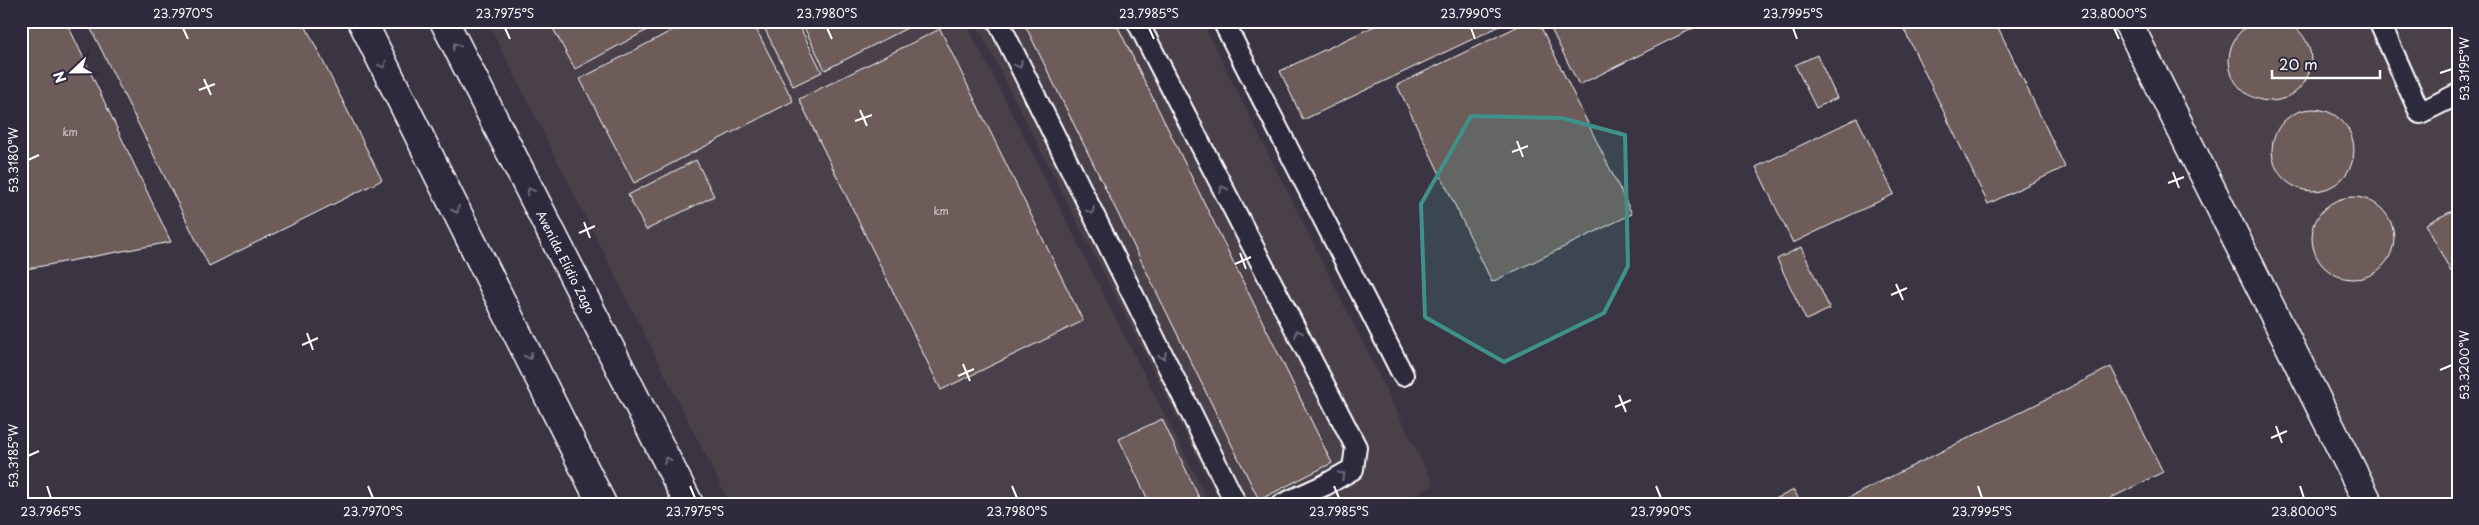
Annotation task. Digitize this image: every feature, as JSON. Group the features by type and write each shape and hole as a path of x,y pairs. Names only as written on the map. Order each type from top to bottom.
{"street":[{"path":"362,21 602,504"},
{"name":"Avenida Elídio Zago","path":"444,21 689,504"},
{"path":"2127,21 2369,504"}],"lane":[{"path":"998,21 1236,504"},
{"path":"1138,21 1356,447 1353,469 1325,485 1283,504"},
{"path":"1223,21 1403,375"},
{"path":"2379,21 2420,113 2458,94"}],"highlighted area":[{"path":"1471,116 1562,118 1625,135 1628,266 1604,313 1504,362 1425,317 1421,204"}],"shaded area":[{"path":"487,21 965,21 1210,504 730,504"},
{"path":"975,21 1202,21 1434,485 1396,504 1221,504"},
{"path":"2140,21 2458,21 2458,504 2381,504"}],"building":[{"path":"2270,19 2286,22 2299,31 2308,44 2311,60 2308,76 2299,89 2286,98 2270,101 2254,98 2241,89 2232,76 2229,60 2232,44 2241,31 2254,22"},
{"path":"21,21 66,21 171,242 21,270"},
{"path":"87,21 303,21 382,180 209,266"},
{"path":"549,21 664,21 575,69"},
{"path":"690,21 752,21 793,101 634,183 580,79"},
{"path":"761,21 797,21 822,72 793,86"},
{"path":"801,21 921,21 825,70"},
{"path":"1023,21 1115,21 1332,463 1259,500"},
{"path":"1385,21 1497,21 1500,26 1303,120 1280,71"},
{"path":"1529,21 1538,21 1632,214 1492,282 1397,85"},
{"path":"1547,21 1708,21 1579,85"},
{"path":"1900,21 1995,21 2065,167 1988,204"},
{"path":"940,29 1083,321 941,390 799,99"},
{"path":"1817,55 1837,98 1816,108 1795,65"},
{"path":"2313,109 2329,112 2342,121 2351,134 2354,150 2351,166 2342,179 2329,188 2313,191 2297,188 2284,179 2275,166 2272,150 2275,134 2284,121 2297,112"},
{"path":"1857,118 1894,194 1793,243 1756,167"},
{"path":"696,160 714,196 646,230 628,195"},
{"path":"2353,197 2369,200 2382,209 2391,222 2394,238 2391,254 2382,267 2369,276 2353,279 2337,276 2324,267 2315,254 2312,238 2315,222 2324,209 2337,200"},
{"path":"2458,208 2458,269 2451,272 2426,224"},
{"path":"1801,247 1830,309 1806,320 1777,259"},
{"path":"2111,367 2163,472 2099,504 1836,504"},
{"path":"1162,419 1202,504 1150,504 1119,439"},
{"path":"1794,490 1801,504 1765,504"}]}
